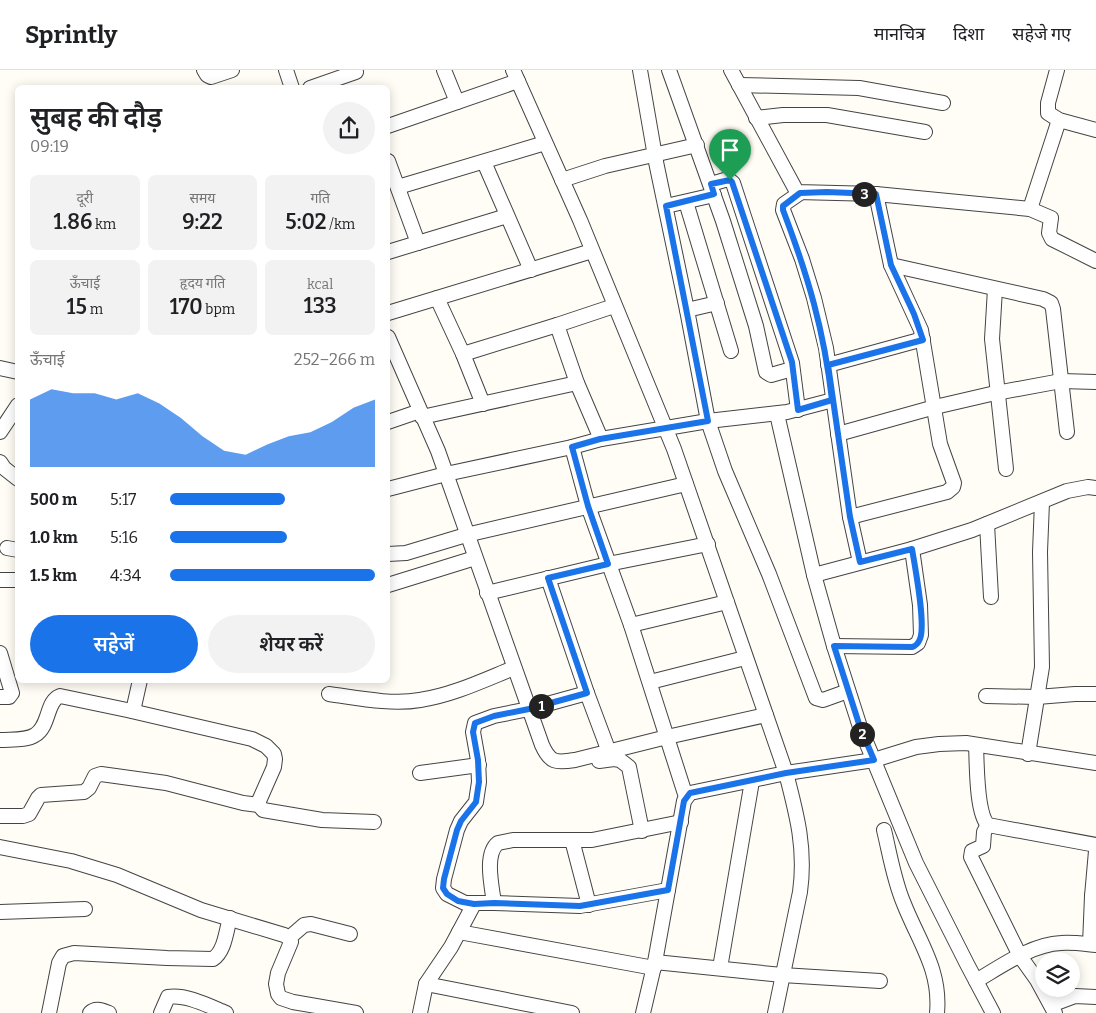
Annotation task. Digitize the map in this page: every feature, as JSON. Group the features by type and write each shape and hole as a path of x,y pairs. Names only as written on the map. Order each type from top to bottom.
{"street":[{"path":"204,70 211,77 232,70"},
{"path":"286,70 291,85"},
{"path":"444,70 457,102"},
{"path":"640,70 651,155 666,206 708,421 725,471 769,574 814,695 818,699 823,700 848,691"},
{"path":"669,70 712,189 756,326 766,372 771,374 792,369"},
{"path":"731,70 796,190 800,193"},
{"path":"1057,70 1047,107 1048,112 1059,120 1096,130"},
{"path":"318,85 358,71"},
{"path":"390,125 457,102 517,74 666,427 786,773 798,819 803,850 803,875 775,1013"},
{"path":"739,85 859,88 943,103"},
{"path":"756,118 783,115 827,115 925,132"},
{"path":"1030,209 1059,120"},
{"path":"398,187 545,143"},
{"path":"562,180 651,155 697,145"},
{"path":"484,162 531,270"},
{"path":"390,166 418,242"},
{"path":"666,206 686,202 728,179 732,182 792,369 798,410"},
{"path":"860,562 850,517 828,365 814,298 802,259 783,210 784,204 800,193 827,192 876,194 1030,209 1051,218 1049,233 1052,239 1096,261"},
{"path":"850,517 947,492 953,487 952,476 945,462 940,444 923,340 914,314 891,265 876,194"},
{"path":"686,202 731,351"},
{"path":"390,251 507,216"},
{"path":"390,312 592,251"},
{"path":"891,265 1042,299 1051,304 1054,309 1067,432"},
{"path":"995,289 992,339 1006,469"},
{"path":"437,298 463,354 483,404"},
{"path":"687,310 717,303"},
{"path":"463,354 614,306"},
{"path":"557,325 577,383 600,439"},
{"path":"828,365 923,340"},
{"path":"390,348 421,414 446,474 529,709 545,752 552,760 560,762 609,752 766,715"},
{"path":"0,368 15,371"},
{"path":"838,434 935,407 997,393 1061,381 1096,382"},
{"path":"390,422 421,414 483,404 577,383"},
{"path":"390,488 600,439 708,421 777,414 832,400"},
{"path":"0,432 15,410"},
{"path":"777,414 814,575 865,743 874,760 916,863 993,1013"},
{"path":"572,447 588,506 631,625 686,797 643,1013"},
{"path":"0,462 15,477"},
{"path":"390,554 406,553 466,534 686,484"},
{"path":"814,575 912,549 987,524 1076,488 1096,488"},
{"path":"1028,754 1042,667 1040,552 1042,502"},
{"path":"987,524 992,597"},
{"path":"488,593 608,564 708,544"},
{"path":"834,646 916,646 921,635 920,605 912,549"},
{"path":"390,584 475,558"},
{"path":"548,578 609,752"},
{"path":"0,580 15,580"},
{"path":"631,625 727,602"},
{"path":"0,653 12,693 8,697 0,697"},
{"path":"650,682 745,658"},
{"path":"329,694 373,700 419,701 441,696 514,668"},
{"path":"133,711 139,683"},
{"path":"587,693 529,709 494,716 475,723 473,732 479,782 476,802 461,821 457,830 443,888 447,894 458,901 474,904 562,906 589,905 668,890"},
{"path":"986,696 1037,697 1096,694"},
{"path":"0,740 30,738 36,735 45,724 52,703 60,696 244,736 266,746 274,754 274,767 260,797 259,805"},
{"path":"686,797 694,791 786,773 874,760 916,747 960,743 1096,763"},
{"path":"976,745 980,806 984,821 988,825 1096,845"},
{"path":"555,772 602,760 614,759 625,763 630,772 642,831"},
{"path":"420,773 478,766"},
{"path":"0,816 23,816 29,814 38,798 45,794 84,792 90,788 95,776 101,774 166,783 259,805 263,810 268,811 322,820 374,822"},
{"path":"720,968 752,781"},
{"path":"494,903 490,862 491,851 498,843 513,840 592,840 681,822"},
{"path":"988,825 984,832 982,846 973,850 970,855 1020,956 1053,1009 1075,996 1096,997"},
{"path":"884,830 900,894 927,954 936,983 936,1013"},
{"path":"572,840 589,905"},
{"path":"0,847 71,861 108,873 201,910 277,932 289,938 291,945 278,973 276,984 280,998 356,1013"},
{"path":"976,981 1020,956 1054,943 1093,945 1096,851"},
{"path":"420,1013 426,984 460,932 474,904"},
{"path":"0,912 85,909"},
{"path":"49,1013 59,963 63,956 74,953 167,958 213,958 220,952 230,918"},
{"path":"289,938 304,925 310,924 350,934"},
{"path":"460,932 654,965 720,968 782,975 880,981"},
{"path":"426,984 572,1013"},
{"path":"161,1013 168,997 174,996 204,1004 226,1013"},
{"path":"90,1013 97,1010 110,1013"}],"route":[{"path":"730,180 792,362 798,410 832,400 826,348 814,298 802,259 782,208 784,204 800,193 876,194 891,265 921,330 923,340 828,365 850,517 860,562 912,549 920,605 920,640 916,646 912,647 834,646 860,727 874,760 786,773 690,793 684,801 668,890 580,906 474,904 458,901 447,894 443,888 457,830 461,821 476,802 479,782 473,726 477,721 494,716 529,709 587,693 548,578 608,564 588,506 572,447 600,439 708,421 666,206 714,194 711,184 730,180"}]}
